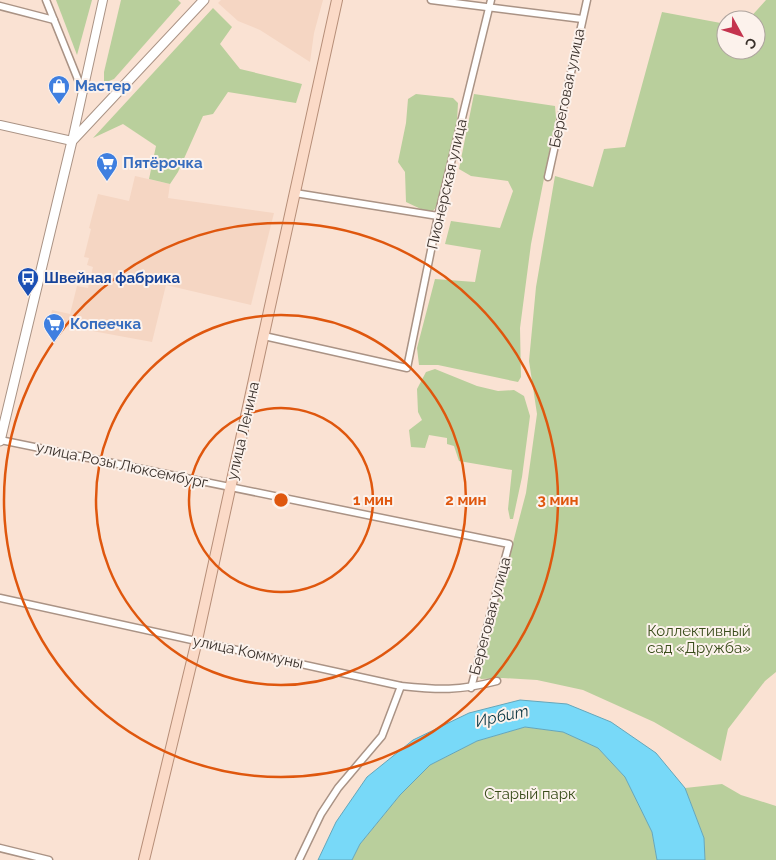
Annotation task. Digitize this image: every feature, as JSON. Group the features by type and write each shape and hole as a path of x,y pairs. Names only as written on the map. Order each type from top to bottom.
{"main road":[{"path":"0,440 72,142 204,0"},
{"name":"улица Ленина","path":"144,860 197,640 231,488 336,0"}],"street":[{"path":"46,0 83,92"},
{"path":"0,125 72,142 103,0"},
{"path":"431,0 582,19"},
{"name":"Пионерская улица","path":"264,336 408,368 438,216 491,0"},
{"name":"Береговая улица","path":"548,177 587,0"},
{"path":"0,6 54,20"},
{"path":"295,193 438,216"},
{"name":"улица Розы Люксембург","path":"0,440 509,544"},
{"name":"Береговая улица","path":"471,688 509,544"},
{"name":"улица Коммуны","path":"0,598 401,686 438,690 471,688 497,681"},
{"path":"298,860 321,814 338,788 382,736 401,686"},
{"path":"0,848 49,860"}],"shaded area":[{"path":"221,0 323,0 314,33 310,62 260,30 238,21 218,3"},
{"name":"Швейная фабрика","path":"135,176 170,184 168,198 274,213 251,305 166,285 152,342 49,323 52,310 70,314 77,286 88,288 93,267 87,265 89,258 84,257 98,194 129,201"}],"green space":[{"path":"56,0 92,0 77,55"},
{"path":"121,0 178,0 181,3 114,79 104,83 104,72"},
{"name":"Коллективный сад «Дружба»","path":"766,0 776,0 776,672 765,681 728,729 721,761 654,722 583,690 537,680 481,679 478,676 526,493 537,414 529,361 536,287 555,176 593,187 604,149 625,147 662,12 716,22 716,60 766,60 766,10 757,10"},
{"path":"213,8 232,27 220,44 240,69 302,84 296,103 228,92 213,114 203,116 178,172 170,184 149,179 156,146 123,124 93,138"},
{"path":"416,94 453,98 458,103 457,122 438,205 433,211 425,211 406,202 405,172 398,162 406,123 408,99"},
{"path":"474,94 555,106 556,118 531,244 520,328 521,377 518,382 438,365 419,365 417,348 435,279 475,282 481,250 445,244 451,221 500,228 513,191 508,181 471,176 459,169"},
{"path":"435,369 477,386 498,391 514,390 524,396 530,416 522,477 513,519 510,519 508,509 512,470 459,461 454,446 447,444 447,438 429,435 425,448 411,447 409,430 422,420 418,412 417,389 426,372"},
{"name":"Старый парк","path":"525,727 563,732 598,748 625,777 652,832 657,860 352,860 360,844 400,795 430,765 477,741"},
{"path":"722,784 741,795 776,806 776,860 705,860 704,838 685,788"}],"water":[{"name":"Ирбит","path":"520,700 567,704 611,722 656,753 685,788 704,838 705,860 657,860 652,832 625,777 598,748 563,732 525,727 477,741 430,765 400,795 360,844 352,860 318,860 336,822 367,777 413,740 469,713"}],"place":[{"name":"Мастер","path":"59,105"},
{"name":"Пятёрочка","path":"107,182"},
{"name":"Швейная фабрика","path":"28,297"},
{"name":"Копеечка","path":"54,343"}]}
